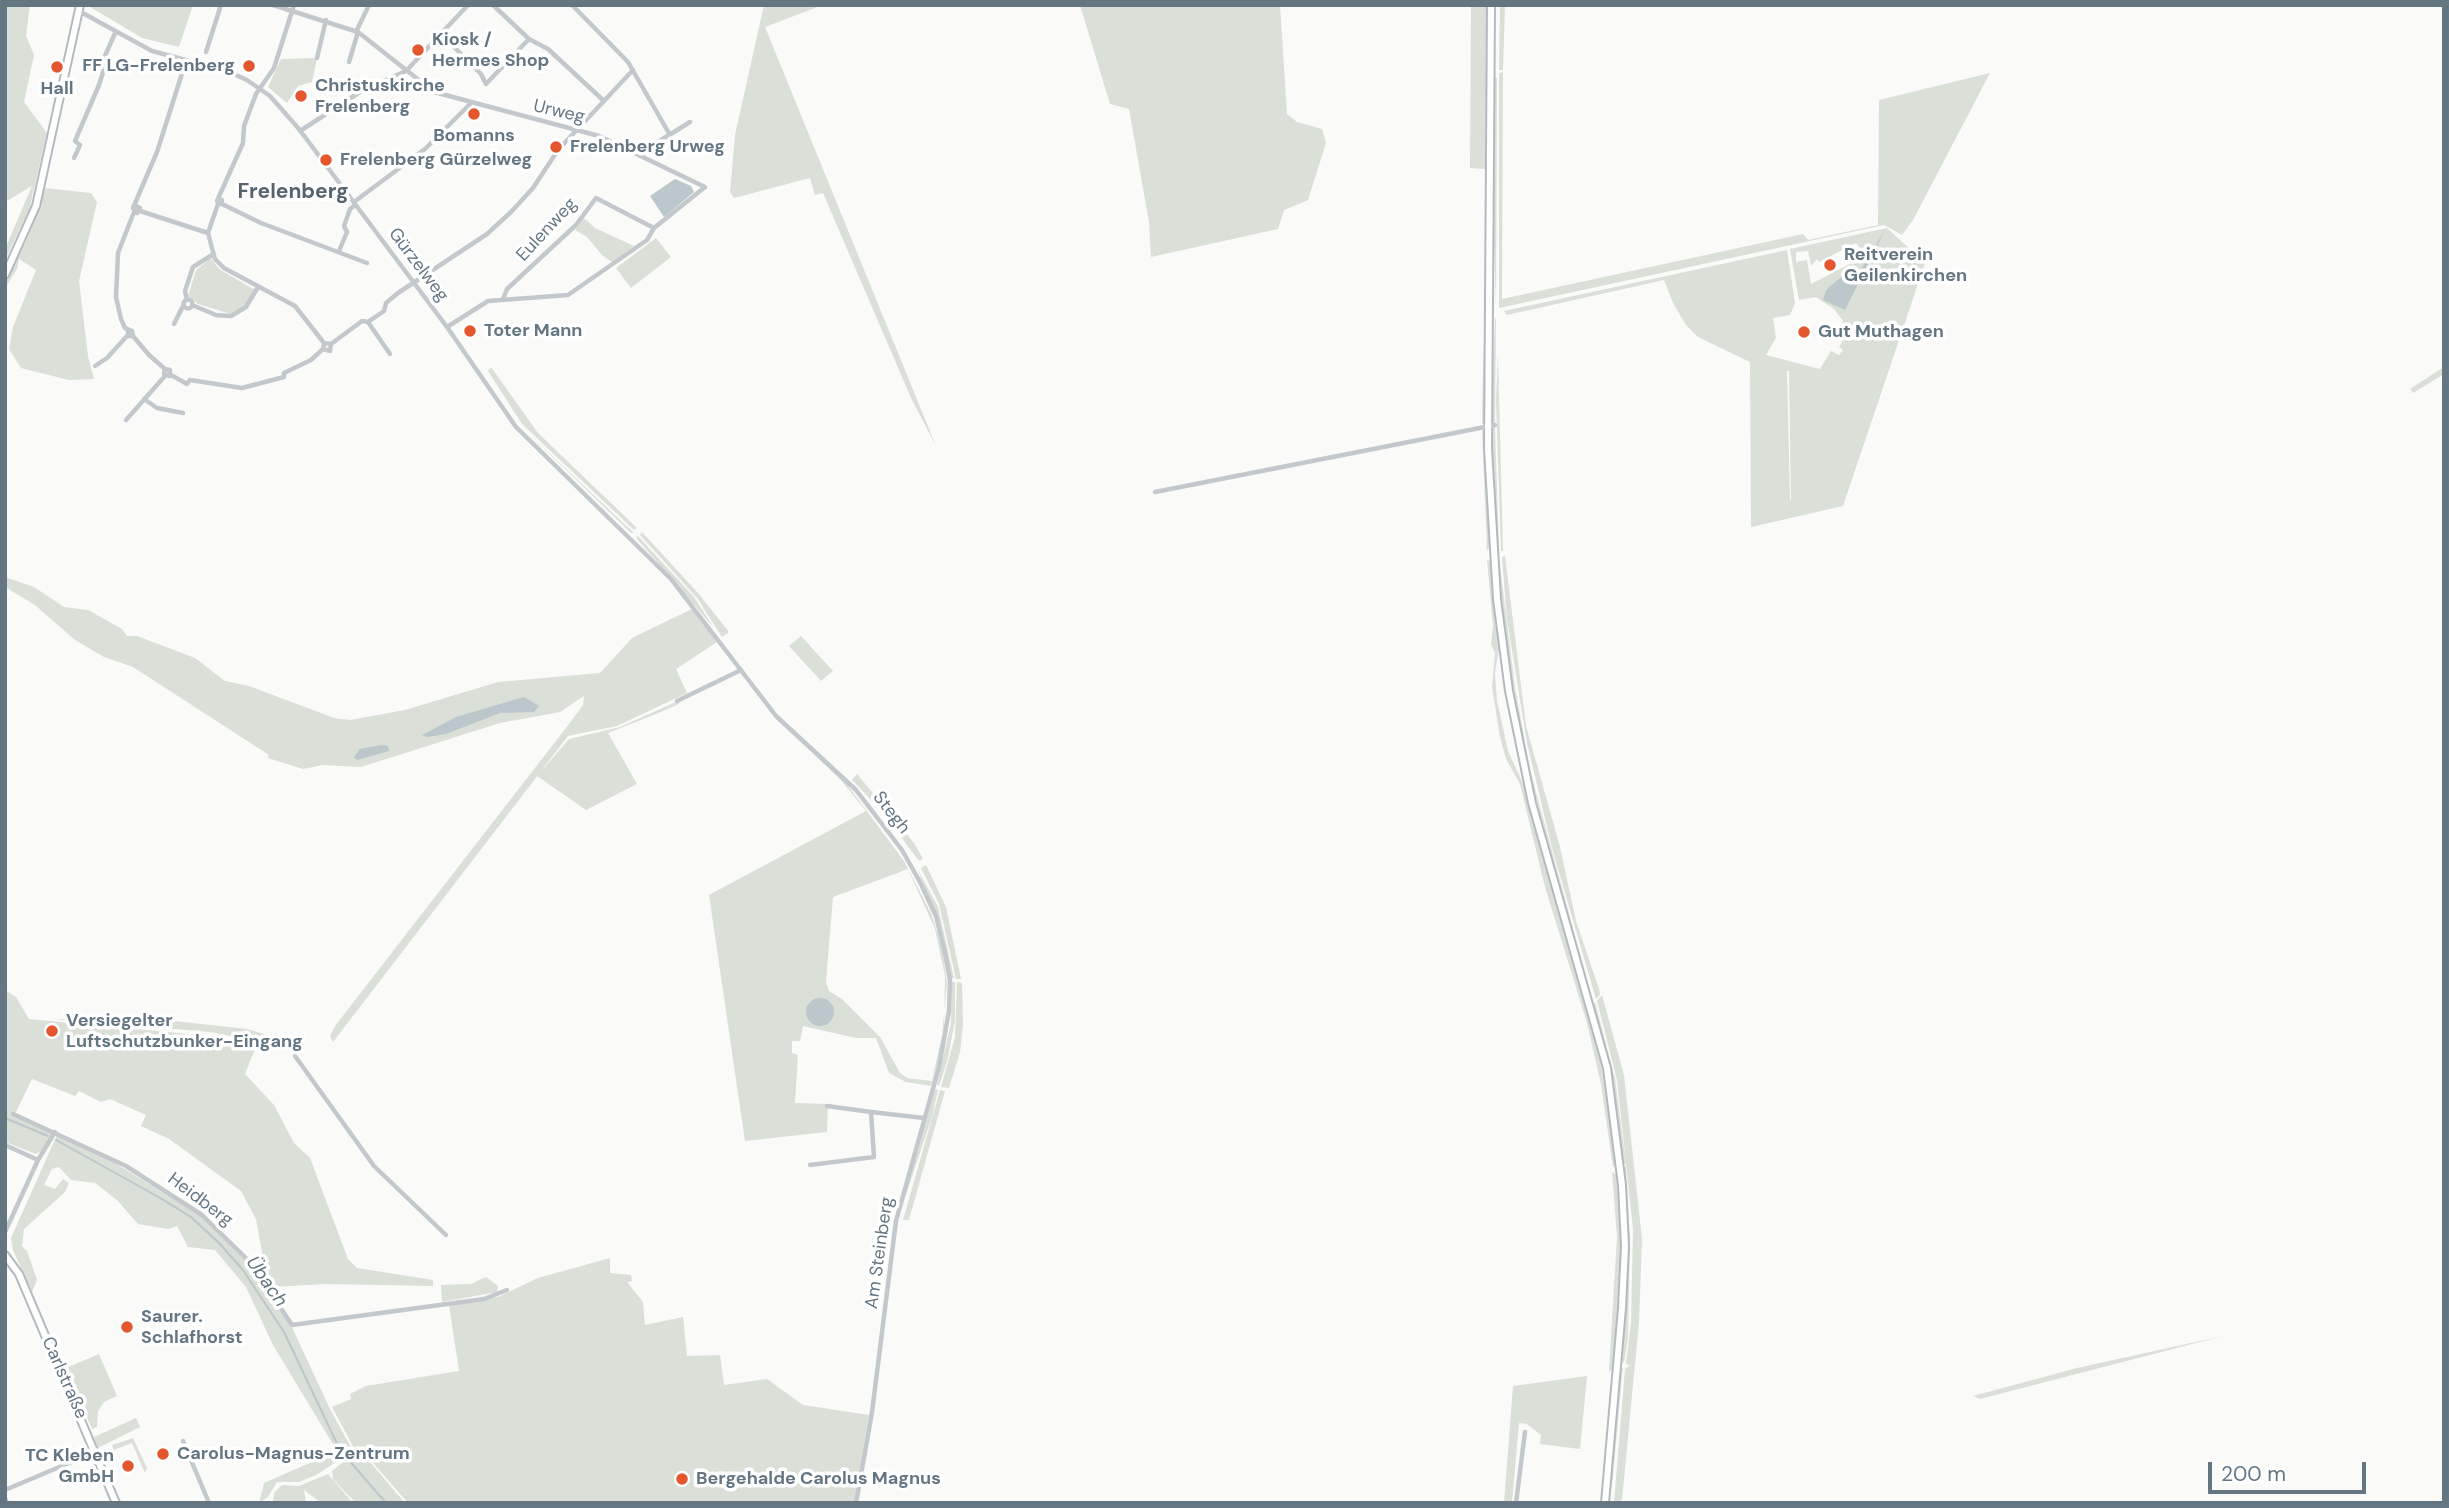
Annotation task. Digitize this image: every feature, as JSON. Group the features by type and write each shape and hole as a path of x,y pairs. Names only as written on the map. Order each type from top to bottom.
{"main road":[{"path":"1492,5 1493,555 1509,691 1534,814 1606,1068 1621,1167 1624,1275 1605,1503"},
{"path":"5,275 36,206 80,8"},
{"name":"Carlstraße","path":"6,1255 19,1274 116,1503"}],"street":[{"path":"206,52 221,5"},
{"name":"Urweg","path":"273,5 293,8 357,32 424,88 470,104 601,137 705,187 654,228"},
{"path":"349,62 357,32 369,5"},
{"path":"300,131 363,90 406,71 468,5"},
{"path":"493,5 529,39 548,49 603,100"},
{"path":"572,5 618,50 670,135"},
{"name":"Gürzelweg","path":"80,8 152,51 227,71 261,89 300,131 447,327 526,439 627,533 690,602"},
{"path":"293,8 274,68 256,94 244,126 243,143 208,233 212,255 225,268 298,309 324,342 331,344"},
{"path":"317,58 326,20"},
{"path":"74,158 80,145 75,141 90,107 116,31"},
{"path":"440,34 481,74 486,84 529,39"},
{"path":"187,61 136,206 137,212 118,253 116,296 119,312 129,334 167,373 187,384 190,380 242,388 284,377 284,373 311,360 323,349 324,342"},
{"path":"368,323 386,309 388,301 512,212 575,130 632,70"},
{"path":"340,251 346,232 344,226 355,204 428,147 470,104"},
{"path":"641,156 690,122"},
{"name":"Eulenweg","path":"503,299 507,289 576,225 596,198 654,228"},
{"path":"219,201 253,216 261,223 367,263"},
{"path":"137,212 208,233"},
{"path":"447,327 488,301 568,295 647,240 654,228"},
{"path":"174,324 185,302 185,291 193,267 212,255"},
{"path":"185,302 216,315 231,316 246,307 258,287"},
{"path":"323,349 330,351 331,344 362,321 368,323 390,355"},
{"path":"95,366 107,358 129,334"},
{"path":"126,420 167,373"},
{"path":"144,399 158,408 183,413"},
{"path":"1155,492 1492,426"},
{"name":"Stegh","path":"690,602 782,723 856,790 902,850 936,916 950,981 949,1011"},
{"path":"677,701 741,670"},
{"name":"Am Steinberg","path":"856,1503 872,1412 896,1220 939,1067 949,1011"},
{"path":"295,1056 374,1166 446,1235"},
{"path":"827,1106 924,1118"},
{"path":"810,1165 874,1157 871,1112"},
{"name":"Heidberg","path":"13,1114 145,1177 211,1222 250,1262 292,1325 484,1299 507,1290"},
{"path":"5,1232 38,1160 55,1132"},
{"path":"5,1145 38,1160"},
{"path":"1516,1503 1525,1432"},
{"path":"183,1441 209,1503"},
{"path":"5,1490 96,1452"}],"shaded area":[{"path":"5,5 30,5 26,36 34,55 24,102 47,133 29,210 5,260 5,249 32,186 5,202"},
{"path":"87,5 193,5 179,47 142,38"},
{"path":"764,5 823,5 765,27 936,446 911,398 823,193 815,195 810,178 734,198 730,192 735,135"},
{"path":"1080,5 1280,5 1287,114 1297,122 1322,129 1326,143 1308,200 1284,210 1278,229 1151,257 1149,222 1129,109 1110,104"},
{"path":"1471,5 1488,5 1485,169 1470,168"},
{"path":"1500,5 1505,5 1503,70 1499,70"},
{"path":"317,58 312,82 298,86 287,103 268,87 281,59"},
{"path":"1503,72 1502,299 1803,234 1808,240 1878,225 1879,100 1990,73 1913,220 1902,235 1884,225 1499,308 1499,73"},
{"path":"1494,78 1497,78 1496,309 1494,238"},
{"path":"675,179 691,186 694,192 664,217 650,196"},
{"path":"45,188 91,193 97,202 79,281 88,356 94,379 69,380 21,368 9,349 13,327 36,270 19,259 17,269 5,288 5,282 28,237"},
{"path":"584,218 595,228 634,246 612,262 602,255 587,237 575,230"},
{"path":"1887,228 1925,263 1843,506 1751,527 1750,362 1698,337 1686,325 1664,280 1507,315 1504,311 1787,250 1795,303 1790,315 1773,318 1776,338 1766,355 1820,369 1831,351 1839,355 1843,350 1839,347 1846,335 1839,331 1843,321 1834,309 1816,297 1799,300 1790,249","holes":["1856,243 1865,256 1811,284 1807,260 1796,262 1796,252 1808,251 1811,266 1817,259 1819,262","1789,371 1791,501 1790,499"]},
{"path":"1885,230 1845,310 1823,300 1826,290 1841,277 1858,274"},
{"path":"656,238 671,257 631,288 616,268"},
{"path":"211,258 219,269 255,290 244,306 231,314 198,304 188,296 196,270"},
{"path":"1495,319 1495,423 1491,423"},
{"path":"1485,323 1486,424 1482,424 1483,366"},
{"path":"1498,354 1503,551 1496,401"},
{"path":"491,367 538,433 637,528 634,530 522,424 488,371"},
{"path":"2444,367 2444,374 2413,393 2410,389"},
{"path":"1491,426 1495,426 1499,552 1496,549"},
{"path":"1482,430 1486,430 1490,546 1487,551"},
{"path":"530,435 634,533 631,533"},
{"path":"642,532 698,593 729,632 722,637 697,598 640,535"},
{"path":"637,535 694,597 714,628 637,539"},
{"path":"1505,556 1526,726 1560,847 1576,921 1599,989 1600,995 1596,999 1552,848 1527,743 1507,619 1502,557"},
{"path":"1499,558 1515,687 1530,770 1592,998 1528,770 1507,655 1497,563"},
{"path":"1487,560 1491,561 1499,648 1495,673 1497,701 1508,751 1525,788 1599,1051 1617,1164 1613,1167 1601,1084 1587,1023 1545,887 1520,784 1506,759 1500,737 1492,687 1495,653 1491,644 1493,626"},
{"path":"5,577 34,587 64,607 88,610 122,629 127,636 137,636 195,658 225,681 249,686 334,718 350,720 405,710 498,682 600,673 632,638 692,609 717,642 676,669 687,693 617,726 568,736 333,1042 330,1036 335,1026 569,724 583,705 584,696 560,712 500,723 361,767 323,765 303,769 268,758 269,755 133,667 104,657 75,640 35,605 5,587"},
{"path":"801,636 833,671 821,681 789,646"},
{"path":"524,697 539,706 534,712 500,713 446,734 427,737 422,735 456,717"},
{"path":"678,701 679,704 608,733 637,784 586,810 537,776 569,739 620,727"},
{"path":"388,746 389,751 357,760 354,757 360,749"},
{"path":"811,751 843,779 904,861 931,913 942,947 947,983 944,1011 945,976 935,929 908,869 833,897 826,982 829,991 842,999 880,1037 900,1073 907,1078 932,1081 942,1035 940,1056 931,1086 906,1082 889,1073 876,1038 856,1038 803,1026 800,1041 792,1041 792,1053 798,1055 795,1103 828,1104 827,1132 745,1141 709,895 866,811 840,779"},
{"path":"857,774 914,843 923,859 919,861 880,809 852,780"},
{"path":"926,865 946,907 961,979 956,979 939,904 921,868"},
{"path":"917,868 938,907 954,978 951,978 941,927"},
{"path":"952,982 955,982 955,1020 948,1058 939,1086 937,1085 951,1023"},
{"path":"957,982 962,983 963,1025 960,1052 949,1088 941,1087 955,1037"},
{"path":"5,990 16,997 29,1019 210,1036 257,1044 245,1074 274,1105 294,1143 310,1158 348,1259 357,1268 433,1280 433,1286 325,1284 273,1287 260,1267 264,1263 256,1219 241,1191 169,1139 141,1126 146,1115 110,1099 101,1102 79,1091 75,1096 32,1079 14,1116 52,1133 43,1150 36,1154 5,1142"},
{"path":"1602,995 1624,1075 1642,1239 1639,1322 1622,1500 1614,1503 1625,1369 1630,1365 1626,1364 1631,1323 1633,1229 1617,1080 1597,1001"},
{"path":"820,998 830,1002 834,1012 830,1022 820,1026 810,1022 806,1012 810,1002"},
{"path":"1595,1002 1615,1078 1626,1164 1623,1164 1613,1087 1592,1004"},
{"path":"110,1014 247,1029 278,1038 302,1055 260,1042 211,1032 53,1019 100,1019"},
{"path":"935,1089 938,1090 932,1117 899,1215"},
{"path":"940,1090 945,1091 909,1220 903,1220"},
{"path":"57,1135 115,1163 205,1219 249,1263 290,1323 329,1407 353,1451 316,1475 299,1482 277,1482 268,1497 259,1503 264,1483 337,1451 273,1345 246,1287 215,1250 188,1247 177,1226 168,1229 138,1224 117,1200 95,1183 71,1180 59,1167 52,1169 44,1185 55,1189 63,1179 69,1183 65,1192 24,1229 22,1246 27,1251 37,1280 32,1292 13,1250 11,1238"},
{"path":"1624,1167 1630,1241 1628,1338 1624,1363 1621,1362 1628,1246"},
{"path":"1612,1172 1618,1176 1622,1260 1614,1369 1609,1371 1617,1237"},
{"path":"610,1258 610,1273 631,1275 632,1281 627,1282 643,1302 645,1325 683,1317 687,1356 720,1355 724,1385 767,1379 803,1405 869,1415 854,1503 408,1503 366,1455 355,1450 332,1407 351,1399 350,1394 366,1386 459,1371 449,1305 498,1297 538,1278"},
{"path":"486,1277 498,1286 497,1292 442,1302 441,1285 471,1284"},
{"path":"2223,1336 1980,1399 1973,1396 2077,1368"},
{"path":"99,1354 117,1396 104,1402 98,1411 97,1427 92,1429 66,1368"},
{"path":"1621,1368 1623,1368 1609,1503"},
{"path":"1587,1376 1580,1449 1540,1444 1541,1435 1527,1424 1519,1423 1512,1503 1504,1503 1513,1386"},
{"path":"136,1418 140,1427 98,1448 94,1437"},
{"path":"133,1438 147,1468 145,1473 132,1443 114,1450 112,1445"},
{"path":"355,1452 365,1456 405,1503 356,1503 345,1492 333,1479 332,1471"},
{"path":"328,1474 353,1503 321,1503 304,1490 306,1503 273,1503 274,1493 282,1485 299,1486"}],"waterway":[{"name":"Übach","path":"5,1118 48,1136"},
{"name":"Übach","path":"56,1140 191,1217 219,1243 243,1270 284,1332 340,1450 386,1503"}],"place":[{"name":"Kiosk / Hermes Shop","path":"418,50"},
{"name":"FF LG-Frelenberg","path":"249,66"},
{"name":"Hall","path":"57,67"},
{"name":"Christuskirche Frelenberg","path":"301,96"},
{"name":"Bomanns","path":"474,114"},
{"name":"Frelenberg Urweg","path":"556,147"},
{"name":"Frelenberg Gürzelweg","path":"326,160"},
{"name":"Reitverein Geilenkirchen","path":"1830,265"},
{"name":"Toter Mann","path":"470,331"},
{"name":"Gut Muthagen","path":"1804,332"},
{"name":"Versiegelter Luftschutzbunker-Eingang","path":"52,1031"},
{"name":"Saurer. Schlafhorst","path":"127,1327"},
{"name":"Carolus-Magnus-Zentrum","path":"163,1454"},
{"name":"TC Kleben GmbH","path":"128,1466"},
{"name":"Bergehalde Carolus Magnus","path":"682,1479"}],"district":[{"name":"Frelenberg","path":"293,192"}]}
